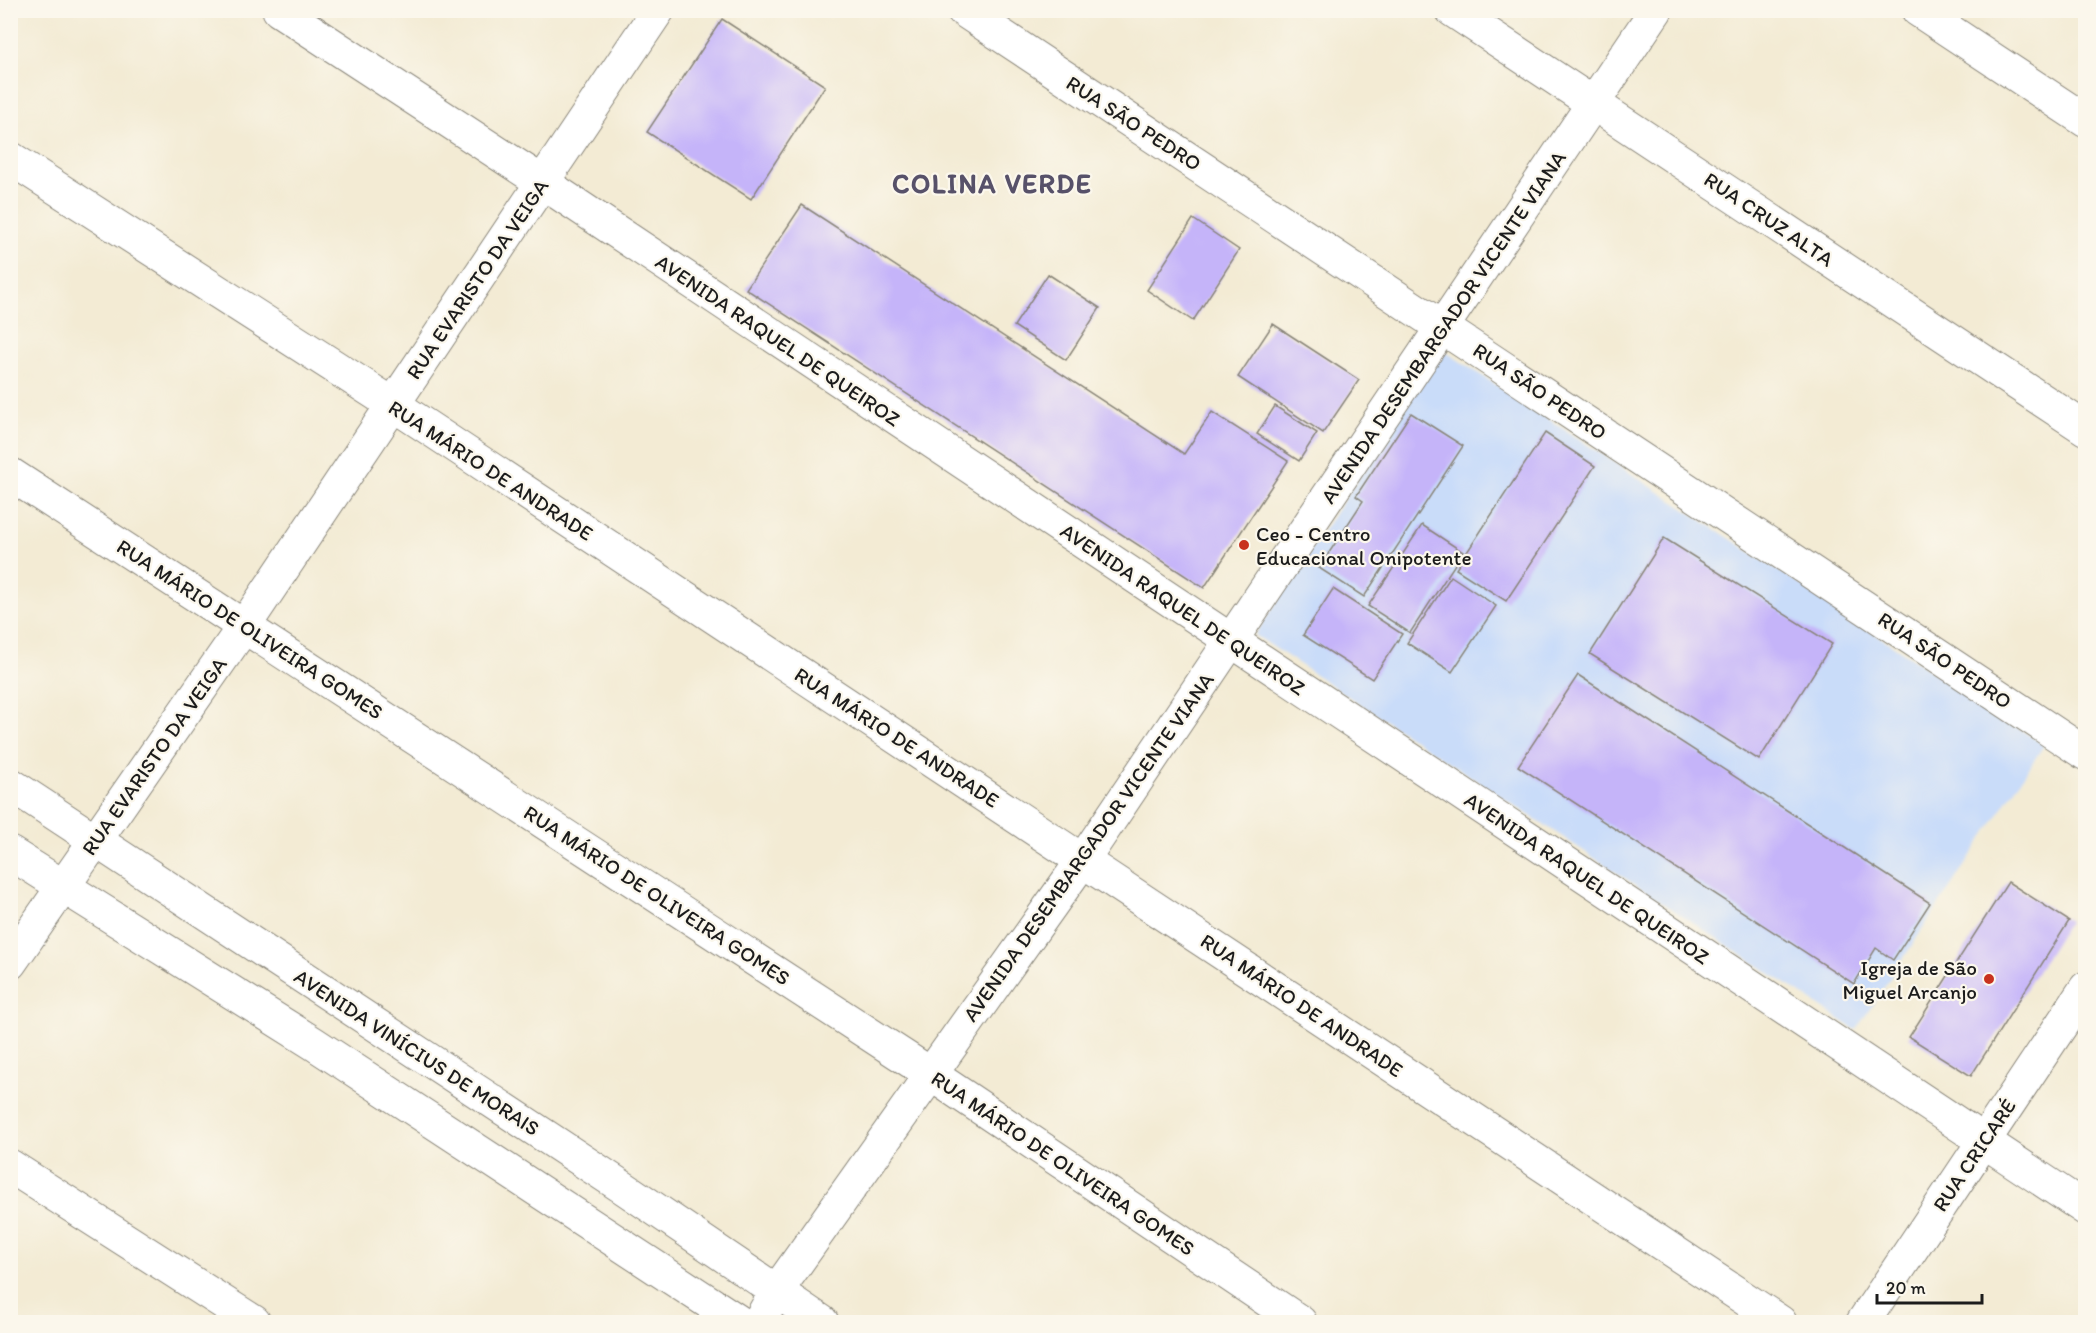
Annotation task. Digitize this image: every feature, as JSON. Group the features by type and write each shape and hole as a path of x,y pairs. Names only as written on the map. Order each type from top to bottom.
{"street":[{"name":"AVENIDA RAQUEL DE QUEIROZ","path":"279,10 542,182 2085,1209"},
{"name":"RUA EVARISTO DA VEIGA","path":"10,963 245,625 658,10"},
{"name":"RUA SÃO PEDRO","path":"963,10 2085,754"},
{"name":"RUA CRUZ ALTA","path":"1452,10 2085,429"},
{"name":"AVENIDA DESEMBARGADOR VICENTE VIANA","path":"759,1323 776,1292 929,1073 1083,860 1232,642 1656,10"},
{"path":"1918,10 2085,121"},
{"name":"RUA MÁRIO DE ANDRADE","path":"10,158 394,405 1780,1323"},
{"name":"RUA MÁRIO DE OLIVEIRA GOMES","path":"10,474 245,625 929,1073 1300,1323"},
{"name":"AVENIDA VINÍCIUS DE MORAIS","path":"10,784 472,1088 822,1323"},
{"path":"10,853 313,1043 739,1323"},
{"name":"RUA CRICARÉ","path":"1863,1323 2085,988"},
{"path":"444,1129 472,1088"},
{"path":"10,1166 254,1323"}],"shaded area":[{"path":"1443,350 2044,745 1856,1030 1255,635"}],"building":[{"path":"722,19 825,86 751,199 647,132"},
{"path":"802,205 1184,454 1212,412 1288,461 1204,588 746,289"},
{"path":"1193,219 1239,250 1193,321 1147,290"},
{"path":"1048,274 1100,308 1066,360 1014,326"},
{"path":"1273,324 1359,380 1323,433 1238,377"},
{"path":"1275,406 1317,433 1299,461 1257,434"},
{"path":"1411,413 1463,446 1364,597 1319,568 1363,501 1356,496"},
{"path":"1545,433 1595,466 1506,601 1456,569"},
{"path":"1422,525 1463,552 1410,633 1368,606"},
{"path":"1664,538 1832,644 1759,760 1590,654"},
{"path":"1451,576 1496,606 1452,672 1407,643"},
{"path":"1333,589 1402,634 1372,679 1303,635"},
{"path":"1578,675 1930,903 1893,960 1876,948 1854,984 1518,766"},
{"name":"Igreja de São Miguel Arcanjo","path":"2008,882 2069,921 1971,1076 1909,1037"}],"place":[{"name":"Ceo - Centro Educacional Onipotente","path":"1244,545"},
{"name":"Igreja de São Miguel Arcanjo","path":"1989,979"}],"district":[{"name":"COLINA VERDE","path":"992,183"}]}
